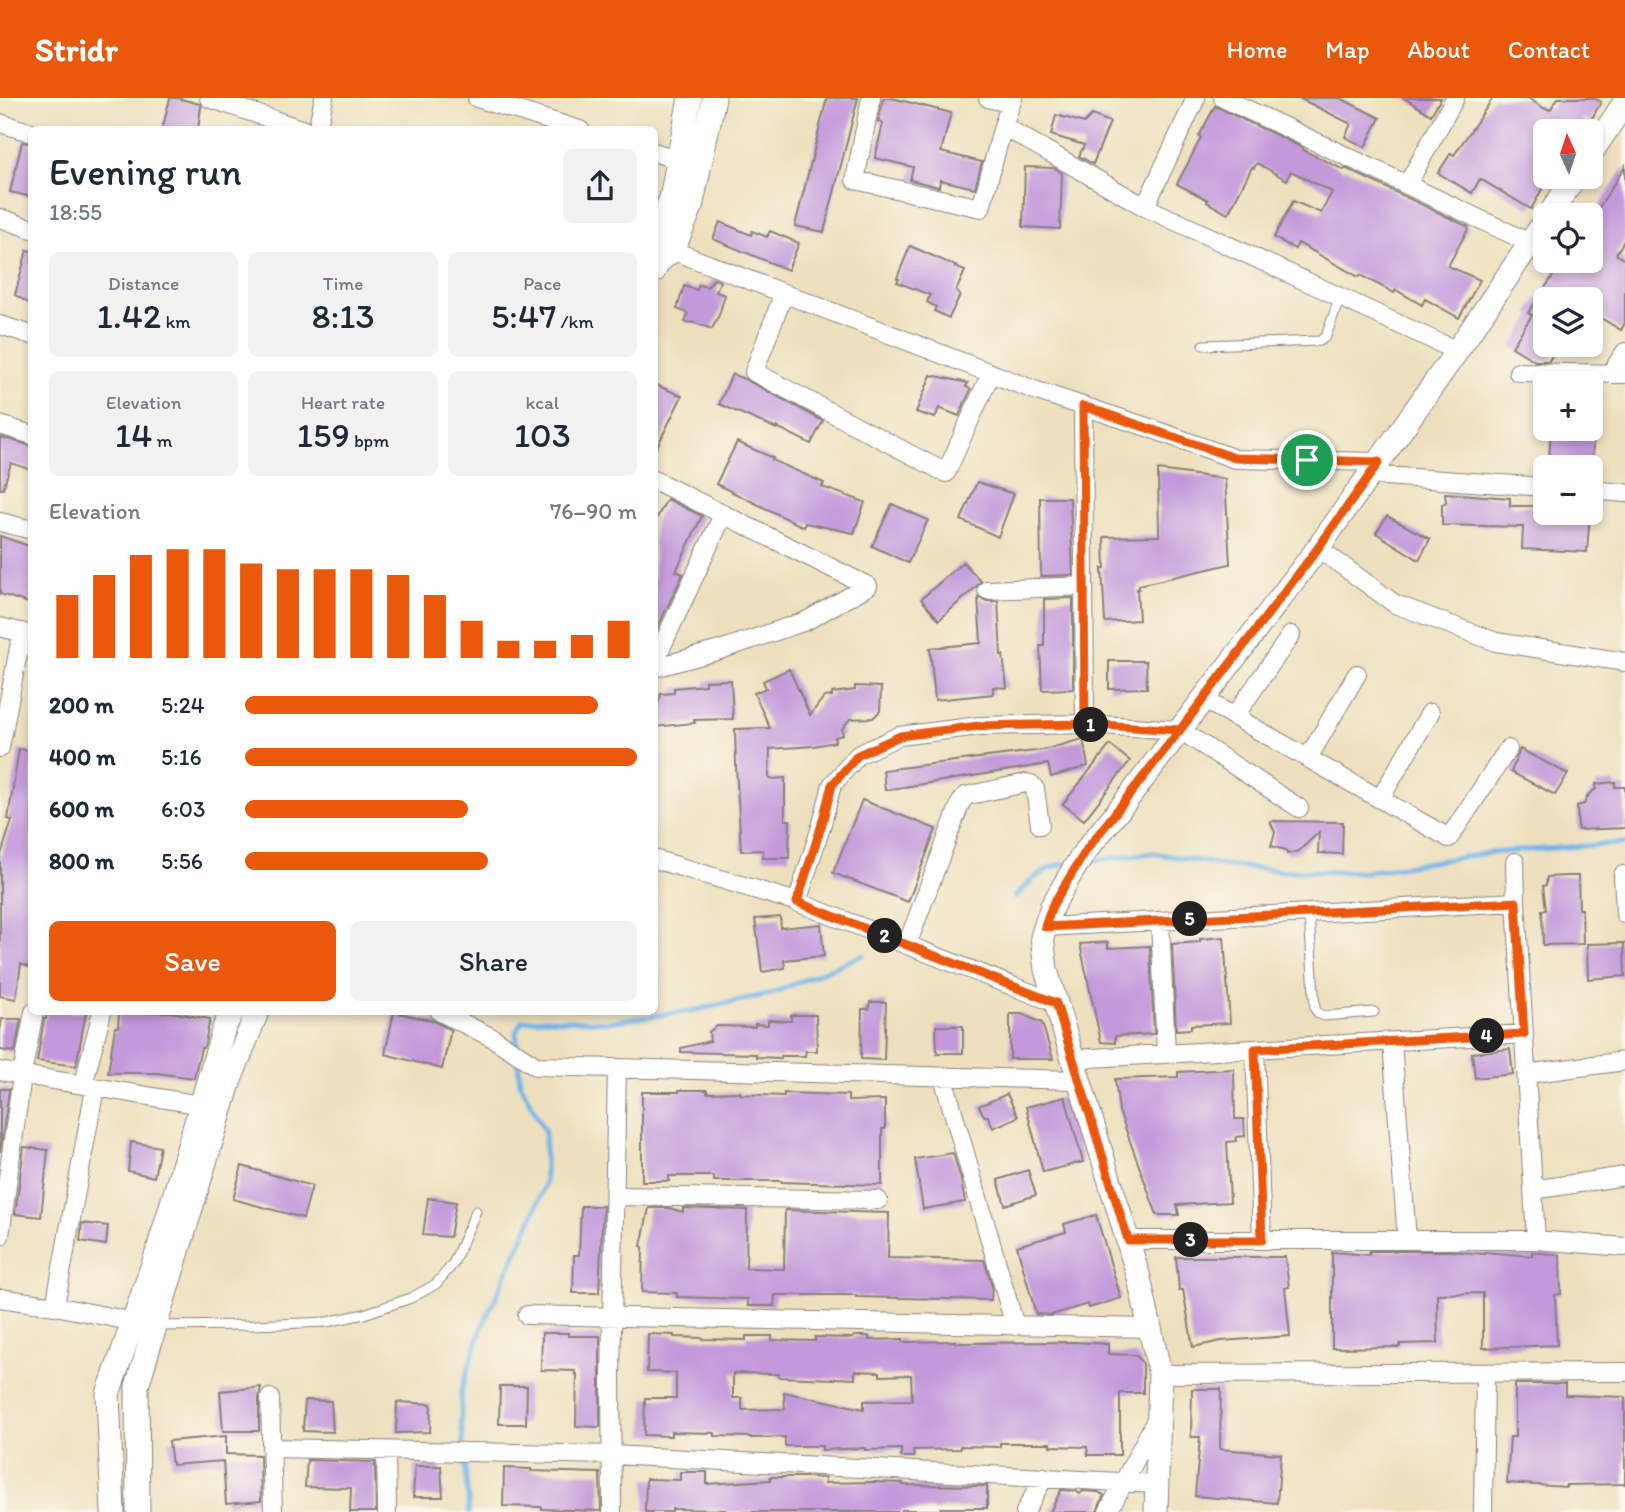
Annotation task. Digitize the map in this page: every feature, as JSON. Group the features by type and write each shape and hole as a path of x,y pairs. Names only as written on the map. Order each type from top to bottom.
{"street":[{"path":"209,98 292,126"},
{"path":"318,126 324,98"},
{"path":"477,98 567,126"},
{"path":"658,252 690,98"},
{"path":"658,252 691,207 714,98"},
{"path":"871,98 855,180 981,208 1012,101 988,98"},
{"path":"1145,207 1196,98"},
{"path":"1223,98 1530,243"},
{"path":"1407,185 1455,98"},
{"path":"1603,135 1625,102"},
{"path":"0,123 28,132"},
{"path":"1003,126 1145,207 1457,351"},
{"path":"658,153 678,160"},
{"path":"0,218 28,228"},
{"path":"1156,1512 1160,1374 1128,1240 1046,970 1042,937 1052,906 1087,849 1318,548 1533,238"},
{"path":"658,252 784,293 991,373 1235,458 1533,486"},
{"path":"784,293 754,372 946,473 991,373"},
{"path":"0,325 28,334"},
{"path":"1518,372 1618,374 1625,352"},
{"path":"1083,406 1085,724"},
{"path":"0,425 28,434"},
{"path":"658,482 868,586 806,621 720,650 658,667"},
{"path":"1603,491 1625,492"},
{"path":"658,654 723,515"},
{"path":"0,522 28,529"},
{"path":"1318,548 1395,604 1496,642 1625,662"},
{"path":"987,590 1084,586"},
{"path":"0,626 27,634 3,719 0,748"},
{"path":"1234,717 1291,635"},
{"path":"1308,758 1357,674"},
{"path":"1203,699 1449,838 1508,749"},
{"path":"1380,799 1430,713"},
{"path":"797,902 832,785 858,755 900,736 979,726 1085,724 1180,730 1299,808"},
{"path":"907,945 965,796 1031,784 1035,789 1040,825"},
{"path":"658,860 797,902 1056,1003"},
{"path":"1515,862 1536,1240"},
{"path":"1623,875 1625,914"},
{"path":"1045,927 1516,902"},
{"path":"1160,921 1166,1054"},
{"path":"0,1236 22,1075 33,1015"},
{"path":"55,1306 101,1015"},
{"path":"113,1512 108,1394 158,1250 224,1028 230,1015"},
{"path":"138,1512 137,1386 230,1080 256,1015"},
{"path":"446,1015 493,1038 536,1066 943,1077 1076,1070 1166,1054 1524,1034"},
{"path":"1392,1042 1407,1240"},
{"path":"1255,1049 1262,1240"},
{"path":"1526,1074 1625,1062"},
{"path":"612,1512 612,1318 617,1069"},
{"path":"0,1071 201,1105"},
{"path":"943,1077 1015,1326"},
{"path":"1533,1190 1625,1177"},
{"path":"615,1196 878,1200"},
{"path":"1128,1240 1536,1240 1625,1247"},
{"path":"0,1300 55,1306 156,1326"},
{"path":"527,1315 1150,1328"},
{"path":"1160,1374 1625,1372"},
{"path":"1483,1512 1485,1373"},
{"path":"270,1398 273,1512"},
{"path":"1108,1512 1159,1413"},
{"path":"271,1448 612,1455 1157,1484"},
{"path":"386,1451 387,1512"},
{"path":"1026,1512 1044,1477"}],"lane":[{"path":"1203,345 1320,341 1326,336 1340,297"},
{"path":"1309,914 1315,1009 1324,1016 1374,1012"},
{"path":"156,1326 327,1322 364,1314 411,1298 436,1284 453,1264 476,1211"}],"building":[{"path":"170,98 200,104 198,126 163,126"},
{"path":"827,98 858,98 824,232 795,226"},
{"path":"883,98 951,113 941,152 982,162 975,188 940,180 939,187 910,180 913,167 875,158 883,123 878,122"},
{"path":"1299,98 1340,98 1380,118 1365,147 1345,137 1351,124"},
{"path":"1404,98 1441,98 1431,115"},
{"path":"1493,98 1528,98 1550,110 1558,98 1594,98 1601,102 1592,119 1533,119 1533,189 1542,189 1531,209 1480,179 1472,193 1438,173 1451,153 1454,155"},
{"path":"1215,106 1344,170 1345,168 1469,227 1448,266 1480,280 1459,318 1425,299 1422,305 1396,290 1394,293 1360,275 1359,277 1298,243 1295,249 1274,237 1293,201 1321,213 1332,192 1291,171 1287,180 1257,163 1252,167 1228,214 1177,184"},
{"path":"1056,115 1084,123 1092,115 1110,122 1093,164 1079,156 1084,145 1051,135"},
{"path":"22,142 28,143 28,196 10,192"},
{"path":"1625,166 1625,239 1616,254 1625,260 1625,323 1621,330 1603,319 1603,287 1546,287 1555,273 1603,273 1602,203"},
{"path":"1025,167 1054,168 1062,173 1060,229 1023,227"},
{"path":"720,222 751,235 752,231 767,237 770,231 799,243 788,270 713,239"},
{"path":"910,246 965,271 956,291 960,295 949,318 934,311 936,307 927,302 930,295 897,282"},
{"path":"27,250 28,250 28,303 15,295"},
{"path":"714,279 720,281 716,292 725,295 712,329 685,322 688,313 677,309 684,286 697,290 699,285 707,287"},
{"path":"1533,306 1533,357 1551,357 1549,361 1535,361 1512,347 1532,315 1528,313"},
{"path":"732,374 823,421 811,444 719,404"},
{"path":"931,375 968,383 966,387 971,389 959,416 939,408 935,418 916,412"},
{"path":"658,386 682,396 658,445"},
{"path":"0,437 28,445 28,469 11,463 3,489 0,489"},
{"path":"1550,441 1593,441 1593,455 1549,455"},
{"path":"737,442 824,483 822,487 865,502 854,533 805,523 804,527 716,484"},
{"path":"1158,470 1225,479 1230,564 1139,585 1139,620 1105,622 1102,568 1105,568 1104,537 1159,536"},
{"path":"977,482 1014,494 998,537 961,520"},
{"path":"1445,493 1510,498 1510,506 1533,506 1533,525 1589,525 1587,552 1522,549 1523,527 1442,525 1442,504 1446,503"},
{"path":"1040,498 1070,498 1073,575 1041,576"},
{"path":"667,499 702,516 676,571 683,574 658,627 658,516"},
{"path":"892,504 928,520 908,563 872,546"},
{"path":"1387,516 1430,539 1419,560 1376,533"},
{"path":"0,536 28,546 28,603 0,594"},
{"path":"963,562 981,581 939,620 921,599"},
{"path":"978,597 987,601 998,601 1001,655 1007,688 993,687 993,694 935,700 930,648 981,643"},
{"path":"1073,598 1073,689 1042,690 1040,646 1044,646 1044,599"},
{"path":"1109,661 1146,661 1147,688 1109,689"},
{"path":"789,669 810,715 824,697 832,696 832,693 855,690 855,686 881,687 880,711 873,718 850,719 842,729 843,735 835,737 835,742 770,749 769,779 785,778 785,820 790,820 789,858 763,858 763,850 741,851 735,729 770,728 754,693 766,688 763,681"},
{"path":"731,680 733,719 694,720 695,723 658,727 661,694 674,693 674,688 705,685 705,681"},
{"path":"1083,739 1088,766 1051,777 1048,764 885,790 883,770 1043,750"},
{"path":"1110,745 1130,761 1084,820 1063,804"},
{"path":"19,749 28,750 28,967 21,964 16,999 0,996 0,858 12,820 8,819"},
{"path":"1520,749 1568,774 1555,795 1511,772"},
{"path":"1615,782 1615,787 1625,787 1625,828 1578,830 1577,806 1584,804 1589,794 1596,789 1596,784"},
{"path":"862,800 936,829 908,902 833,873"},
{"path":"1270,821 1343,822 1342,854 1318,853 1319,832 1299,851 1287,854 1286,850 1271,846 1275,832"},
{"path":"1578,876 1583,944 1543,945 1542,910 1546,910 1543,886 1546,885 1547,877"},
{"path":"780,917 781,928 821,924 824,956 784,960 785,968 762,972 755,919"},
{"path":"1224,937 1230,1023 1191,1025 1191,1029 1176,1030 1172,944"},
{"path":"1108,942 1108,948 1150,946 1154,1034 1115,1036 1115,1043 1101,1042 1080,944"},
{"path":"1624,943 1625,976 1588,979 1587,944"},
{"path":"870,1002 886,1002 884,1060 861,1059 862,1009 869,1009"},
{"path":"1010,1014 1022,1014 1042,1023 1053,1059 1010,1059"},
{"path":"47,1015 85,1015 76,1066 37,1061"},
{"path":"119,1015 187,1015 210,1019 194,1078 157,1073 108,1073 115,1027 118,1027"},
{"path":"393,1015 434,1021 451,1030 442,1069 385,1054"},
{"path":"791,1015 816,1015 817,1051 806,1051 805,1056 781,1058 756,1057 756,1054 681,1052 681,1048 710,1041 709,1032 717,1026 755,1027 755,1024 768,1025 768,1020 791,1021"},
{"path":"2,1019 21,1019 15,1052 0,1050"},
{"path":"936,1026 963,1026 963,1053 937,1053"},
{"path":"1510,1049 1513,1074 1475,1078 1472,1053"},
{"path":"1234,1069 1235,1119 1244,1119 1245,1136 1227,1142 1230,1202 1177,1205 1179,1215 1157,1215 1119,1111 1115,1079 1178,1077 1178,1072"},
{"path":"0,1089 9,1089 0,1152"},
{"path":"679,1090 784,1096 784,1093 848,1095 848,1101 885,1100 882,1185 714,1181 714,1176 669,1176 669,1181 642,1181 642,1092"},
{"path":"1007,1094 1018,1117 993,1128 988,1116 984,1116 979,1106"},
{"path":"1065,1097 1083,1162 1043,1172 1026,1107"},
{"path":"131,1142 160,1147 154,1177 128,1171"},
{"path":"24,1147 48,1150 41,1217 15,1214"},
{"path":"953,1153 965,1202 923,1209 915,1159"},
{"path":"242,1166 312,1186 303,1218 233,1199"},
{"path":"1028,1170 1036,1195 1005,1205 998,1180"},
{"path":"428,1198 456,1202 450,1237 423,1235"},
{"path":"581,1206 603,1206 599,1293 573,1293 574,1255 579,1255"},
{"path":"649,1208 669,1208 683,1212 683,1208 747,1210 746,1268 784,1269 785,1210 889,1213 888,1258 984,1260 992,1286 991,1300 775,1295 774,1306 748,1306 748,1299 677,1297 677,1293 642,1292 641,1246"},
{"path":"1096,1215 1121,1298 1089,1308 1088,1304 1051,1315 1036,1314 1017,1246 1066,1232 1064,1224"},
{"path":"82,1223 108,1226 106,1245 80,1241"},
{"path":"1369,1251 1452,1251 1532,1256 1532,1252 1560,1255 1561,1294 1555,1295 1557,1345 1483,1348 1483,1293 1437,1294 1438,1343 1400,1344 1400,1347 1332,1348 1332,1252 1369,1255"},
{"path":"1176,1257 1285,1257 1290,1336 1221,1341 1193,1347 1183,1290 1179,1290"},
{"path":"542,1333 600,1336 600,1427 576,1426 575,1371 541,1370"},
{"path":"648,1334 746,1340 746,1336 772,1336 772,1340 815,1341 815,1337 869,1336 869,1340 903,1339 903,1342 1075,1342 1108,1344 1108,1354 1136,1355 1143,1364 1143,1393 1120,1393 1120,1455 1088,1455 1087,1447 1050,1446 1050,1443 1000,1443 1000,1447 960,1446 960,1449 913,1450 914,1457 901,1457 901,1449 822,1450 822,1446 785,1446 785,1437 751,1438 715,1436 715,1433 671,1432 671,1436 644,1435 645,1398 676,1398 676,1373 647,1372","holes":["855,1371 880,1372 880,1376 911,1375 912,1400 864,1401 864,1409 784,1392 785,1409 742,1410 742,1398 733,1398 733,1373 855,1379"]},
{"path":"1515,1384 1565,1384 1565,1395 1625,1397 1625,1484 1566,1487 1507,1483 1510,1437 1515,1437"},
{"path":"500,1386 527,1386 526,1424 499,1424"},
{"path":"261,1387 259,1431 223,1431 220,1391"},
{"path":"1192,1389 1221,1389 1220,1449 1281,1454 1277,1503 1195,1496 1200,1437 1191,1437"},
{"path":"305,1400 331,1401 333,1432 303,1431"},
{"path":"397,1402 431,1404 430,1432 396,1433"},
{"path":"226,1436 226,1454 260,1455 261,1501 226,1504 223,1461 172,1465 169,1441"},
{"path":"307,1460 375,1462 376,1512 350,1512 351,1488 305,1487"},
{"path":"415,1466 441,1466 443,1497 413,1497"},
{"path":"504,1468 600,1473 601,1511 503,1506"},
{"path":"680,1472 707,1472 707,1484 770,1480 770,1477 811,1477 825,1478 825,1483 987,1486 987,1508 941,1508 902,1512 725,1512 672,1509 672,1512 645,1512 646,1479 680,1480"},
{"path":"1061,1490 1076,1491 1080,1494 1083,1491 1098,1492 1104,1495 1097,1512 1050,1512"}],"waterway":[{"path":"1089,861 1153,853 1222,865 1284,871 1366,872 1488,853 1625,843"},
{"path":"1015,897 1046,870 1069,863"},
{"path":"518,1050 516,1032 522,1021 545,1019 608,1022 691,1011 770,994 863,955"},
{"path":"469,1512 461,1391 482,1327 532,1218 545,1183 545,1132 520,1082 518,1059"}],"route":[{"path":"1307,460 1235,458 1083,406 1085,724 1180,730 1087,849 1052,906 1045,927 1516,902 1524,1034 1255,1049 1262,1240 1128,1240 1056,1003 797,902 832,785 858,755 900,736 979,726 1085,724 1180,730 1318,548 1379,462 1307,460"}]}
